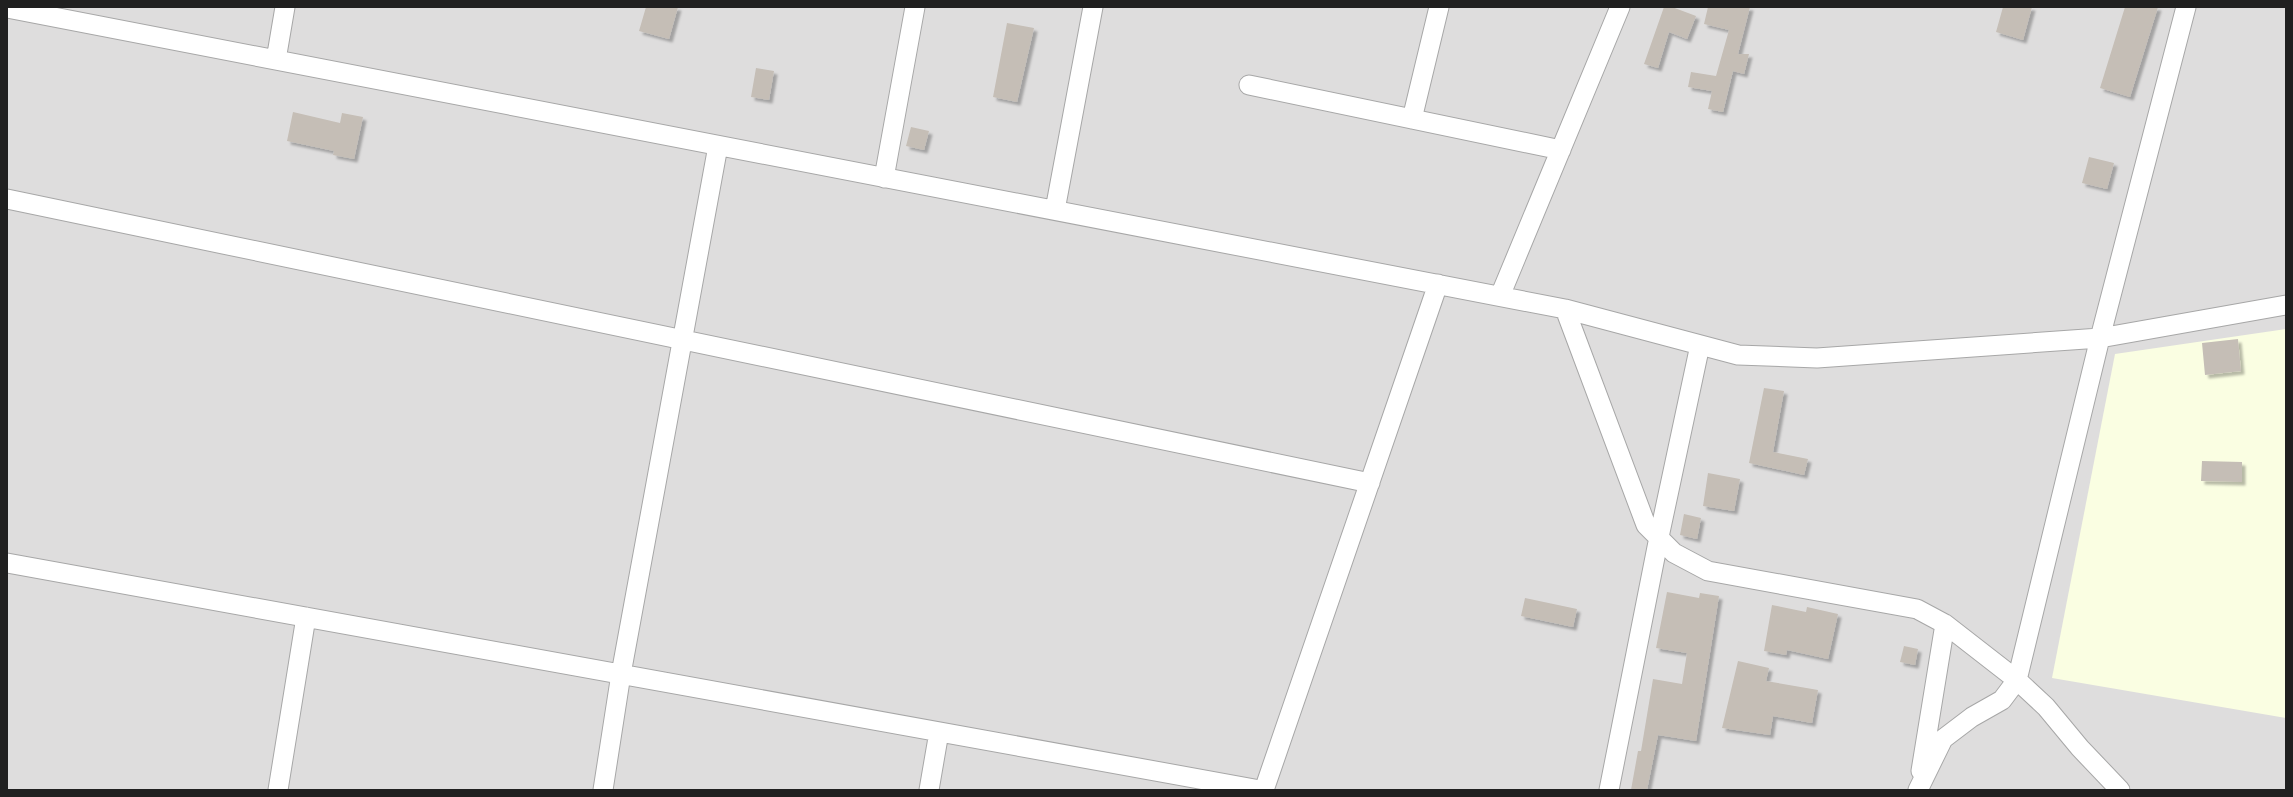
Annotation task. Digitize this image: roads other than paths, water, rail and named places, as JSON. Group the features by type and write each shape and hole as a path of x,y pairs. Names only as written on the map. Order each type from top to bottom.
{"street":[{"path":"276,60 285,7"},
{"path":"884,178 915,7"},
{"path":"1055,210 1093,7"},
{"path":"1412,119 1439,7"},
{"path":"1500,296 1620,7"},
{"path":"1918,790 1943,739 1972,717 2002,700 2017,680 2100,338 2186,7"},
{"path":"7,8 83,15 276,60 1565,309 1738,355 1817,358 2100,338 2286,305"},
{"path":"1249,85 1561,150"},
{"path":"603,790 621,674 718,146"},
{"path":"7,199 1370,483"},
{"path":"1264,790 1438,284"},
{"path":"1565,309 1646,525 1674,553 1708,571 1917,608 1945,624 2017,680 2046,707 2080,748 2120,790"},
{"path":"1609,790 1659,537 1700,345"},
{"path":"7,563 1260,790"},
{"path":"278,790 306,617"},
{"path":"1918,790 1945,624"},
{"path":"929,790 939,732"}]}
